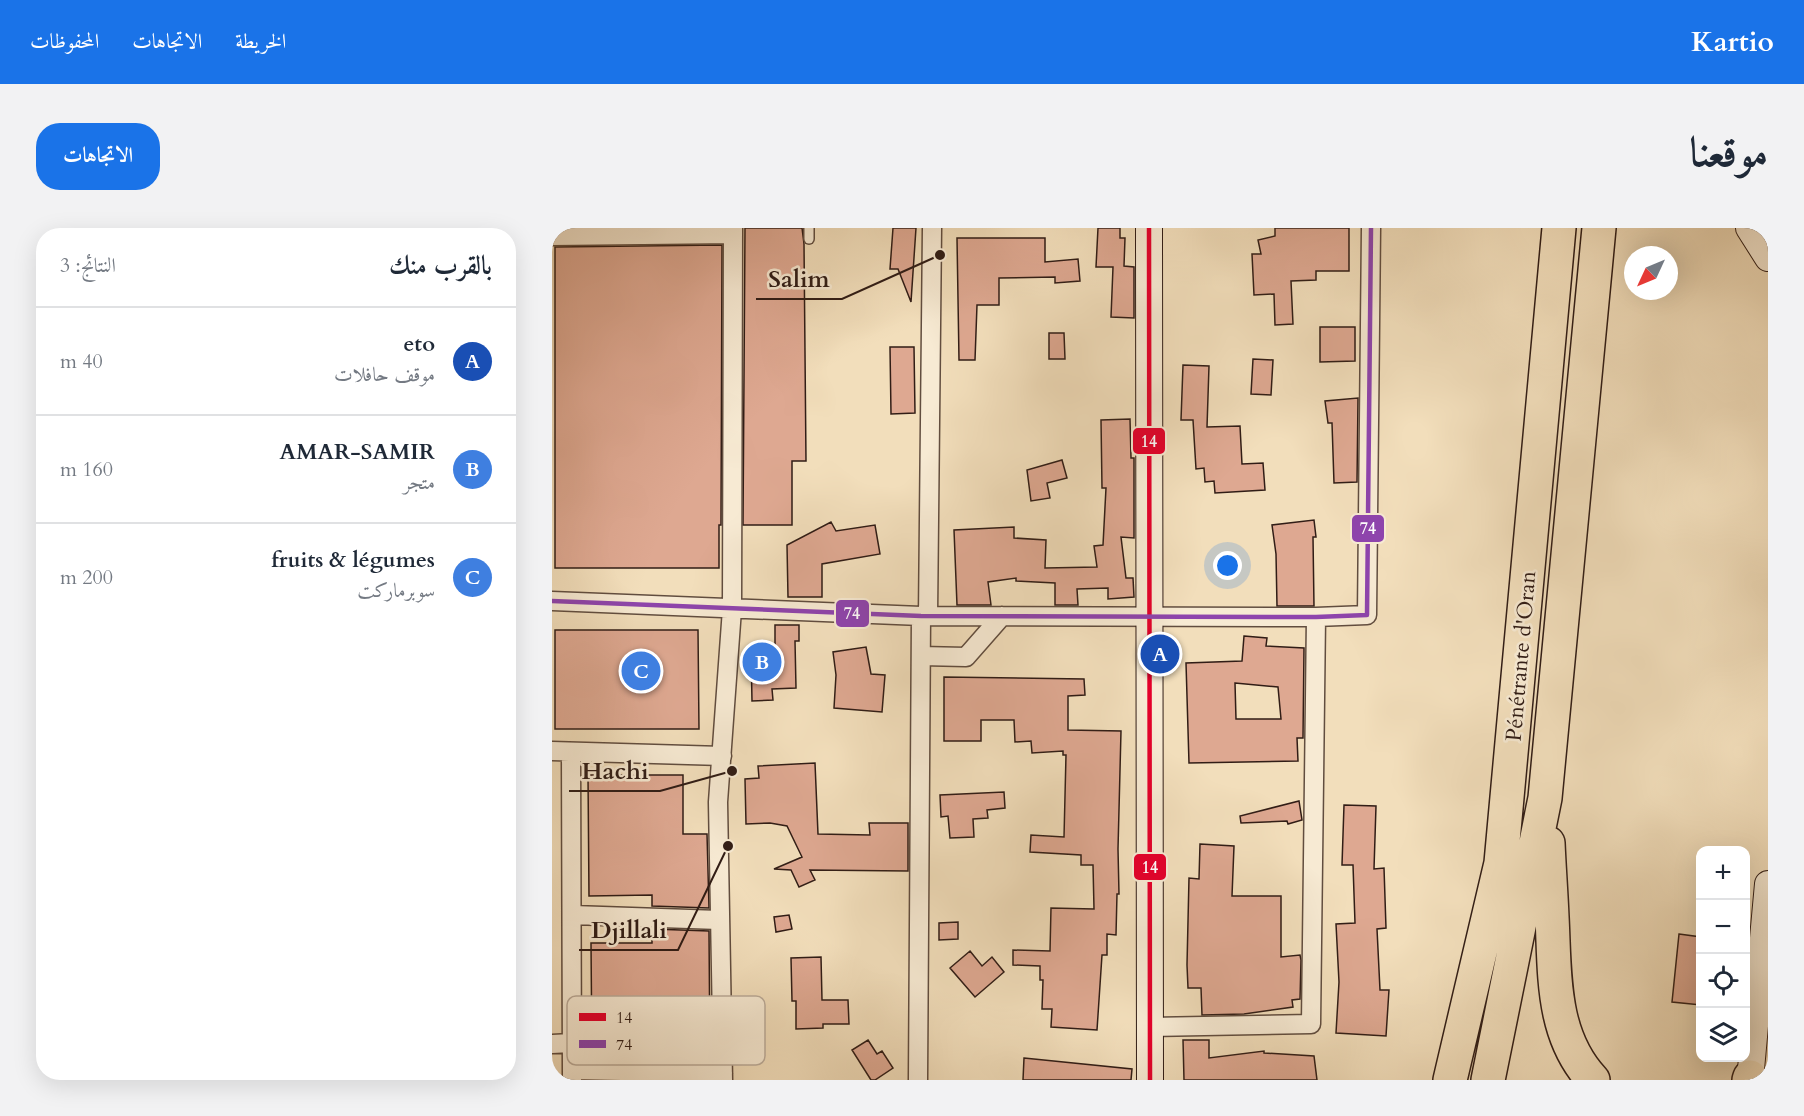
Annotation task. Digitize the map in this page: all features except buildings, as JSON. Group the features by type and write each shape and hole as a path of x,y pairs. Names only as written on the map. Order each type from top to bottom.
{"highway":[{"name":"Pénétrante d'Oran","path":"1450,1080 1501,863 1559,228"},
{"name":"Pénétrante d'Oran","path":"1488,1080 1545,798 1599,228"},
{"path":"1545,798 1554,985 1558,1010 1576,1058 1593,1080"}],"street":[{"path":"918,1080 921,656 924,616 932,228"},
{"path":"1149,228 1150,1080"},
{"path":"552,601 924,616 1316,617 1367,615 1371,228"},
{"path":"1749,228 1768,258"},
{"path":"552,236 733,231 732,609 718,802 721,996"},
{"path":"921,656 966,657 1002,616"},
{"path":"1150,1027 1311,1024 1316,617"},
{"path":"552,751 722,756"},
{"path":"571,752 572,996"},
{"path":"1750,1079 1768,884"},
{"path":"573,915 719,920"},
{"path":"552,1044 567,1043"},
{"path":"572,1075 723,1077"}],"lane":[{"path":"809,228 809,240"}],"transit line":[{"name":"14","path":"1149,228 1150,1080"},
{"name":"74","path":"552,601 921,616 1316,617 1367,615 1371,228"}],"place":[{"name":"Salim","path":"940,255"},
{"name":"eto","path":"1160,654"},
{"name":"AMAR-SAMIR","path":"762,662"},
{"name":"fruits & légumes","path":"641,671"},
{"name":"Hachi","path":"732,771"},
{"name":"Djillali","path":"728,846"}]}
